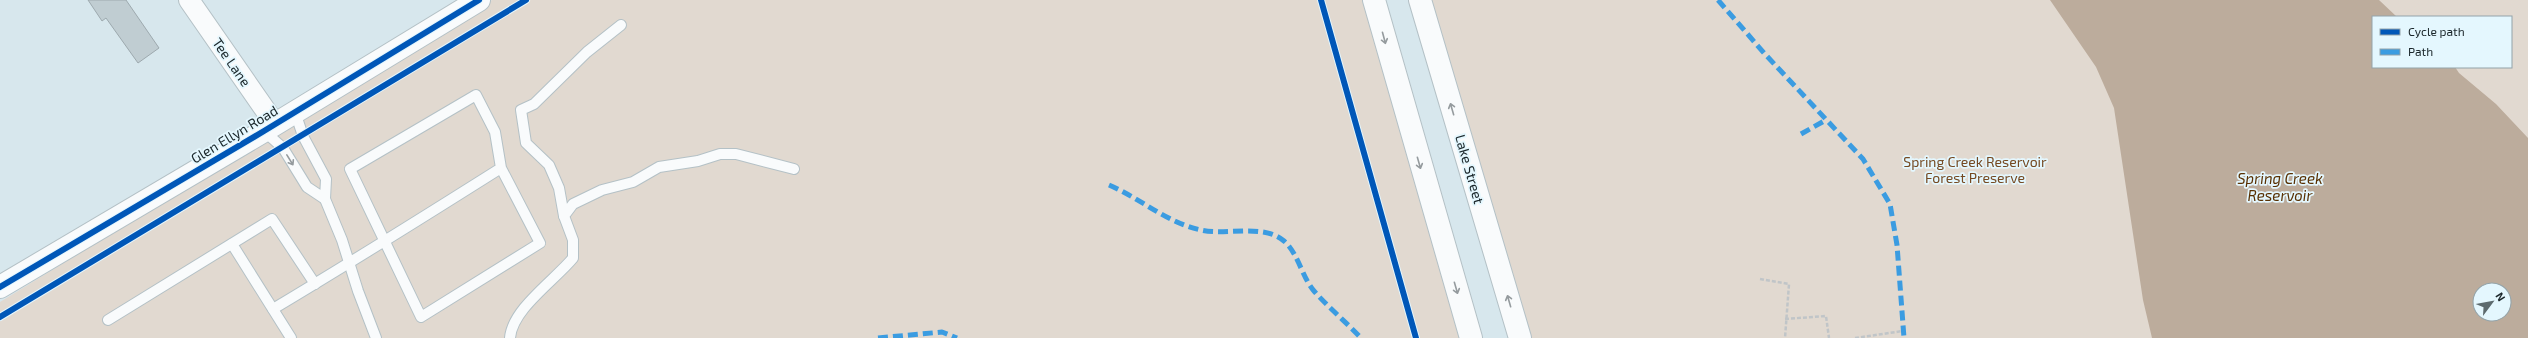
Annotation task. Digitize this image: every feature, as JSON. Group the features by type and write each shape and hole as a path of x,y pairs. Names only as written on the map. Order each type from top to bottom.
{"main road":[{"name":"Glen Ellyn Road","path":"0,287 270,128 479,0"},
{"path":"1374,0 1471,338"},
{"name":"Lake Street","path":"1420,0 1520,338"}],"street":[{"name":"Tee Lane","path":"189,0 270,128"}],"lane":[{"path":"510,338 510,332 527,304 573,258 573,240 564,216 559,188 550,165 526,143 521,110 534,104 587,52 621,26"},
{"path":"476,95 495,132 501,168 540,243 421,317 386,240 350,169 476,95"},
{"path":"294,112 302,136 326,179 325,199 376,338"},
{"path":"270,128 307,187 325,199"},
{"path":"564,216 573,204 602,190 633,182 659,167 698,161 720,154 736,154 794,169"},
{"path":"273,310 501,168"},
{"path":"108,320 272,219 315,284"},
{"path":"232,244 291,338"}],"path":[{"path":"1760,279 1789,284 1785,319 1785,338"},
{"path":"1785,319 1826,316 1829,338"},
{"path":"1855,338 1903,331"}],"green space":[{"path":"492,0 1370,0 1468,338 0,338 0,302"},
{"name":"Spring Creek Reservoir Forest Preserve","path":"1422,0 2528,0 2528,338 1522,338"}],"water":[{"name":"Spring Creek Reservoir","path":"2050,0 2379,0 2396,16 2372,16 2372,68 2456,68 2459,73 2496,104 2528,138 2528,338 2152,338 2143,300 2114,108 2096,67"}],"building":[{"path":"88,0 126,0 159,48 138,63 106,18 102,21"}],"marked path":[{"path":"1718,0 1764,53 1863,159 1890,204 1897,245 1904,338"},
{"path":"1801,134 1826,120"},
{"path":"1109,185 1165,216 1189,227 1222,232 1255,231 1275,236 1284,241 1293,252 1306,279 1314,291 1361,338"},
{"path":"878,338 942,332 957,338"}],"cycle path":[{"path":"0,287 264,131 479,0"},
{"path":"0,317 526,0"},
{"path":"1321,0 1416,338"}]}
